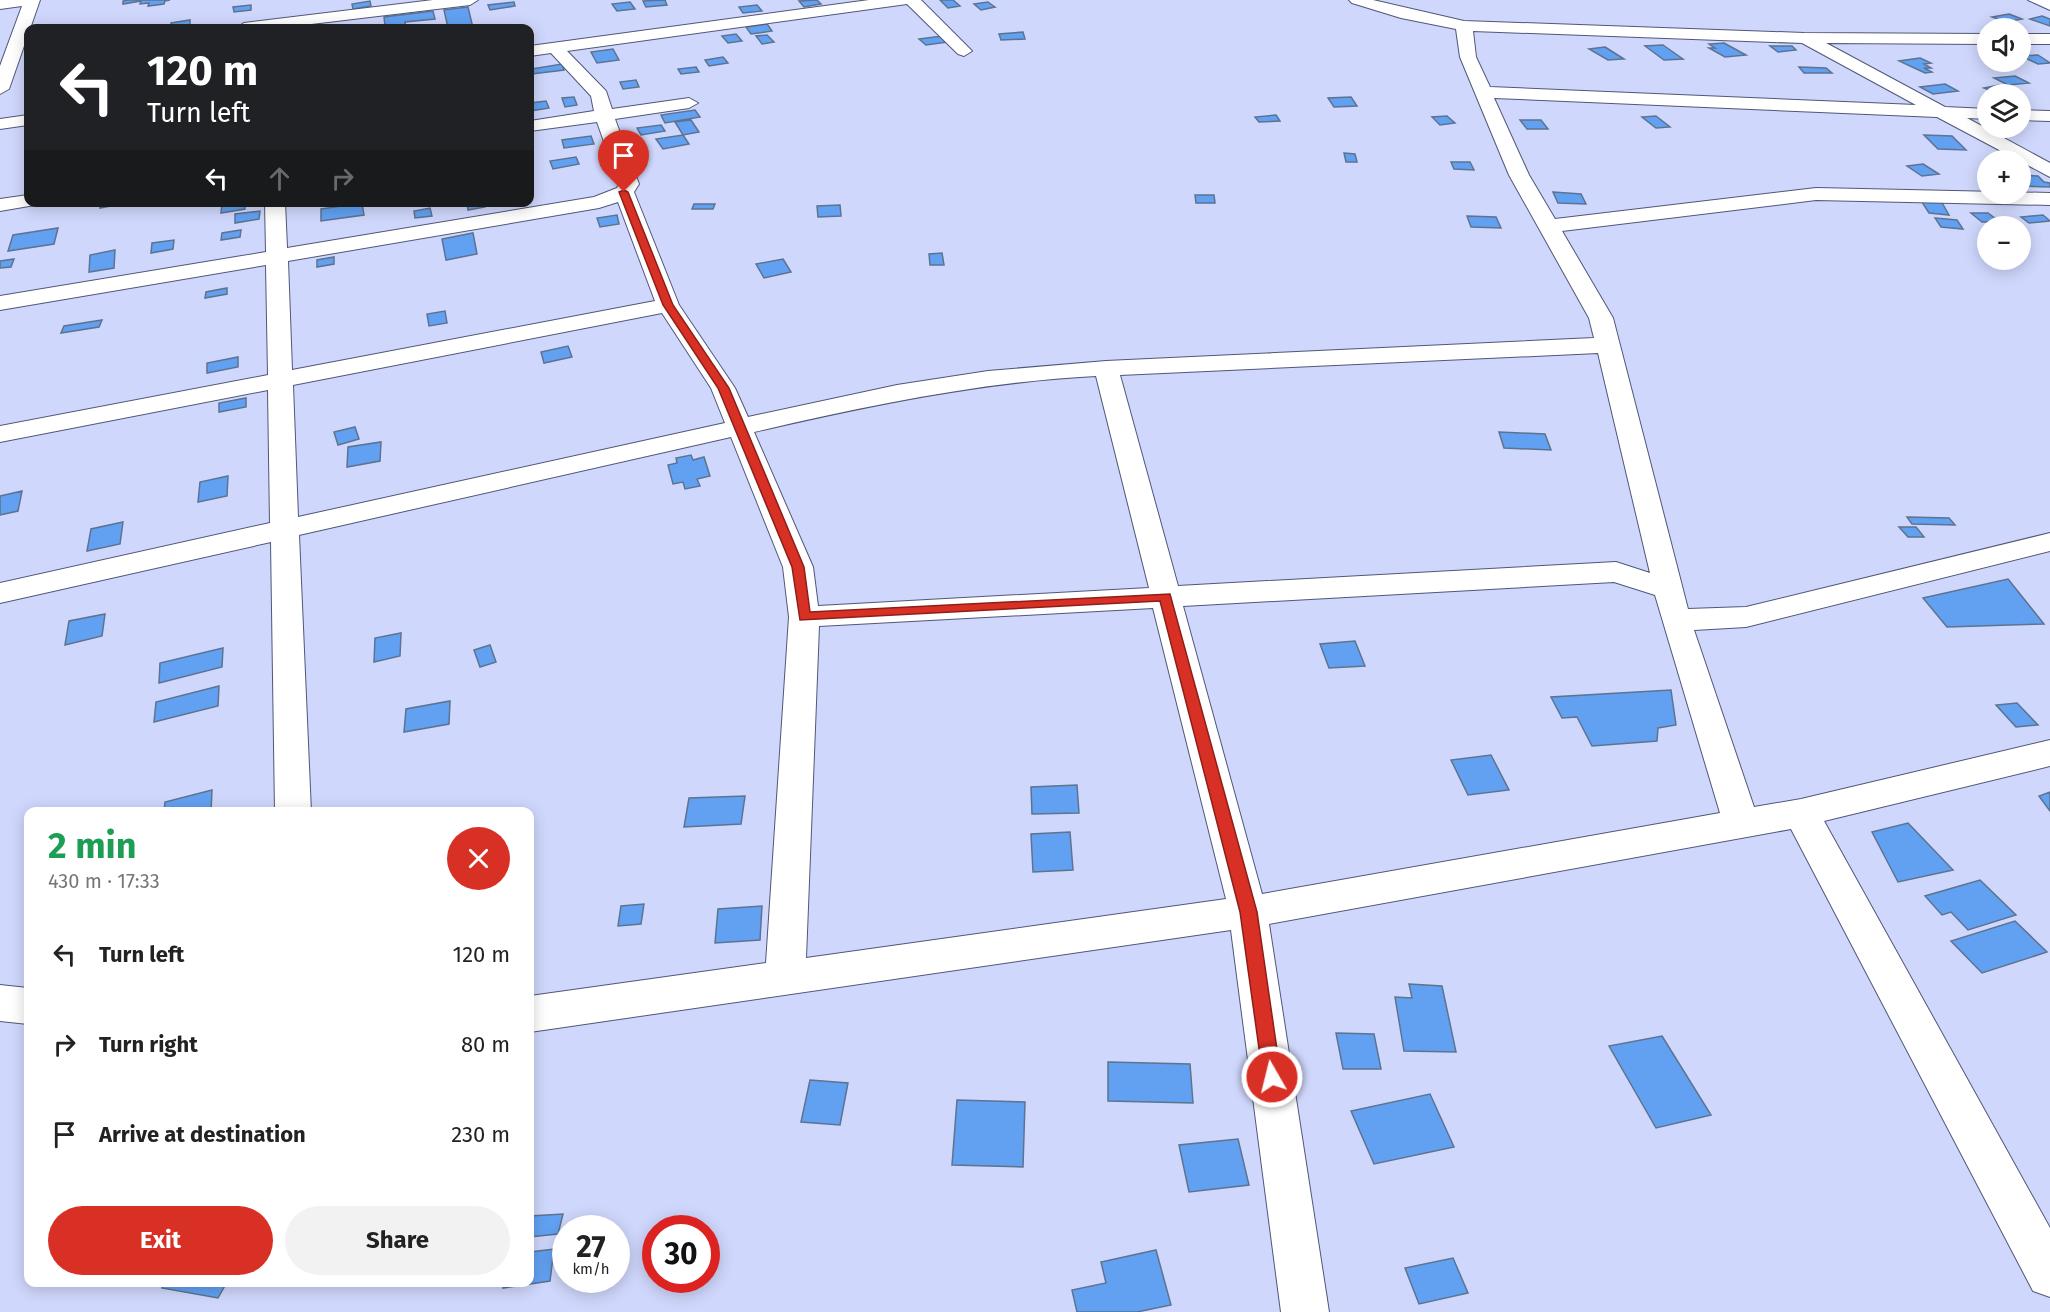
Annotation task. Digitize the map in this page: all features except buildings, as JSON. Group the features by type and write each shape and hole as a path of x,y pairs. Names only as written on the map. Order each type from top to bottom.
{"street":[{"path":"0,4 32,0 24,24"},
{"path":"291,24 470,0"},
{"path":"534,51 903,0"},
{"path":"912,0 964,51"},
{"path":"1358,0 1401,13 1464,26 1804,38 1977,39"},
{"path":"2036,0 2050,5"},
{"path":"268,8 269,24"},
{"path":"709,8 720,25"},
{"path":"0,89 24,24"},
{"path":"1464,26 1468,57 1519,175 1551,226 1601,318 1676,620 1741,823"},
{"path":"1804,38 2050,171"},
{"path":"2031,39 2050,39"},
{"path":"0,303 598,202 624,192 629,184 604,115 600,95 555,48"},
{"path":"1483,92 1977,114"},
{"path":"534,125 689,102"},
{"path":"2031,115 2050,116"},
{"path":"0,124 24,121"},
{"path":"624,192 668,305 723,388 798,567 804,617 785,978"},
{"path":"1551,226 1816,194 2050,199"},
{"path":"0,205 24,202"},
{"path":"274,207 293,807"},
{"path":"0,434 668,305"},
{"path":"0,593 285,531 897,392 988,378 1106,368 1608,345"},
{"path":"1106,368 1248,912 1305,1312"},
{"path":"1676,620 1746,617 2046,549"},
{"path":"804,617 1616,572 1668,589"},
{"path":"534,1013 1248,912 1801,813 2050,753"},
{"path":"1801,813 2050,1274"},
{"path":"0,1003 24,1006"}],"route":[{"path":"624,192 647,246 668,305 723,388 798,567 804,617 1165,597 1248,912 1272,1077"}]}
